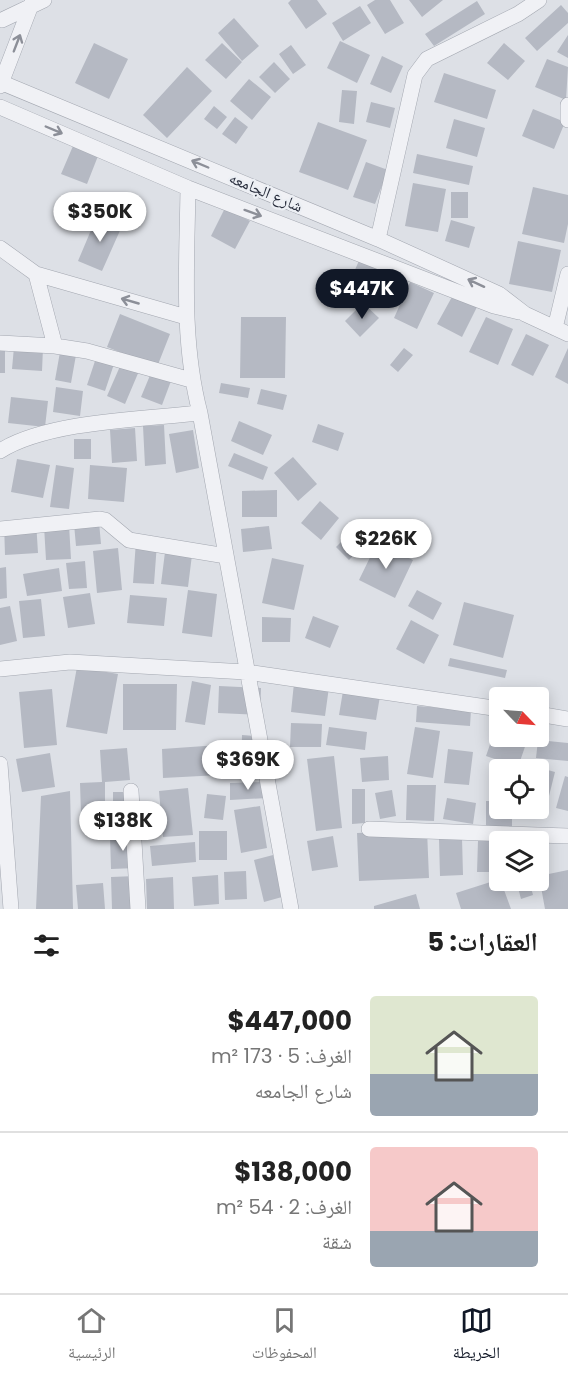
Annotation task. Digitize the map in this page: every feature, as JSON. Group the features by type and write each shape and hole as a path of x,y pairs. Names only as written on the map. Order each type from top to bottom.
{"street":[{"path":"1,22 11,0"},
{"path":"378,238 415,75 419,66 427,59 518,14 539,0"},
{"path":"1,22 36,2"},
{"path":"0,83 36,2"},
{"name":"شارع الجامعه","path":"0,83 378,238 499,294 525,314"},
{"path":"568,105 568,120"},
{"name":"شارع الجامعه","path":"0,107 188,188 494,306 525,314 562,331"},
{"path":"188,188 186,317 192,380 291,909"},
{"path":"0,248 36,274 186,317"},
{"path":"36,274 44,296 56,346"},
{"path":"562,331 568,274"},
{"path":"0,343 56,346 87,351 192,380"},
{"path":"0,451 10,444 56,431 109,422 200,413"},
{"path":"0,529 100,519 105,520 129,540 226,556"},
{"path":"0,669 70,662 246,672 489,707"},
{"path":"549,716 568,719"},
{"path":"0,764 11,909"},
{"path":"131,791 138,909"},
{"path":"369,829 568,836"}],"building":[{"path":"291,0 317,0 327,14 306,29 288,3"},
{"path":"375,0 390,0 404,23 385,34 367,5"},
{"path":"409,0 443,0 422,17"},
{"path":"477,1 485,14 434,46 425,34"},
{"path":"561,5 568,13 568,23 537,51 525,38"},
{"path":"360,6 371,23 343,41 332,23"},
{"path":"234,18 259,46 242,61 218,33"},
{"path":"568,35 568,58 557,52"},
{"path":"340,41 370,55 357,83 327,68"},
{"path":"94,43 128,59 109,99 75,83"},
{"path":"222,43 242,62 226,79 205,60"},
{"path":"504,43 525,61 508,80 487,63"},
{"path":"291,45 306,65 293,74 279,54"},
{"path":"382,56 403,66 391,93 370,84"},
{"path":"547,59 568,67 566,100 535,87"},
{"path":"274,62 290,79 275,93 259,77"},
{"path":"187,67 212,91 167,138 143,115"},
{"path":"444,73 496,90 487,119 434,102"},
{"path":"249,79 271,97 252,120 230,101"},
{"path":"342,90 357,91 354,124 339,122"},
{"path":"371,102 395,108 390,128 366,122"},
{"path":"214,106 227,117 217,129 204,119"},
{"path":"533,109 565,122 554,149 522,136"},
{"path":"235,117 248,127 236,144 222,134"},
{"path":"454,119 485,128 477,157 446,148"},
{"path":"318,122 367,140 348,190 299,172"},
{"path":"73,146 98,156 87,184 61,174"},
{"path":"417,154 473,166 469,185 413,173"},
{"path":"366,162 388,170 375,204 353,197"},
{"path":"413,183 446,189 438,232 405,226"},
{"path":"533,187 568,195 568,224 564,243 522,234"},
{"path":"451,192 468,192 468,218 451,218"},
{"path":"225,208 250,221 235,249 211,236"},
{"path":"97,216 122,226 102,271 78,261"},
{"path":"451,220 475,227 469,248 445,241"},
{"path":"518,241 561,250 552,292 509,284"},
{"path":"361,256 403,275 393,297 351,279"},
{"path":"410,282 434,293 417,329 394,318"},
{"path":"453,295 477,307 462,337 437,324"},
{"path":"363,303 379,318 360,337 345,321"},
{"path":"120,314 170,334 157,367 107,347"},
{"path":"241,317 286,317 285,378 240,378"},
{"path":"486,317 513,329 498,365 469,352"},
{"path":"526,334 549,345 533,376 511,365"},
{"path":"0,344 5,344 5,373 0,373"},
{"path":"14,347 43,348 42,371 12,369"},
{"path":"404,348 413,355 398,372 390,365"},
{"path":"568,348 568,384 555,377"},
{"path":"60,352 76,355 71,383 55,380"},
{"path":"97,355 115,361 105,391 87,385"},
{"path":"121,364 139,371 125,404 107,396"},
{"path":"151,373 171,381 162,405 141,397"},
{"path":"221,383 250,388 248,398 219,393"},
{"path":"56,387 83,391 80,416 53,412"},
{"path":"261,389 287,395 283,410 257,404"},
{"path":"11,397 48,401 45,427 8,423"},
{"path":"239,421 272,435 263,455 231,441"},
{"path":"318,424 344,433 338,451 312,442"},
{"path":"164,425 166,464 145,466 143,426"},
{"path":"135,428 137,461 112,463 110,430"},
{"path":"193,430 199,468 176,473 169,434"},
{"path":"74,439 91,439 91,459 74,459"},
{"path":"234,453 268,467 263,480 228,466"},
{"path":"293,457 317,484 298,501 274,473"},
{"path":"17,459 50,465 43,498 11,492"},
{"path":"56,465 74,468 69,509 50,507"},
{"path":"90,465 127,468 124,502 88,499"},
{"path":"277,490 277,517 242,517 242,491"},
{"path":"320,501 339,518 321,540 301,523"},
{"path":"36,521 38,553 5,555 4,523"},
{"path":"99,522 101,544 76,546 74,524"},
{"path":"69,525 71,559 46,560 44,526"},
{"path":"269,526 272,549 243,552 241,529"},
{"path":"352,531 364,544 349,560 336,547"},
{"path":"136,541 157,543 154,584 133,583"},
{"path":"377,543 413,560 395,598 359,580"},
{"path":"166,544 193,547 188,587 161,584"},
{"path":"118,548 122,590 97,593 93,551"},
{"path":"272,558 304,565 294,610 262,603"},
{"path":"85,561 87,588 69,589 66,563"},
{"path":"6,567 7,598 0,599 0,568"},
{"path":"59,568 62,591 27,596 23,574"},
{"path":"188,590 217,594 212,637 182,633"},
{"path":"417,590 442,603 433,620 408,606"},
{"path":"90,593 95,624 68,628 63,597"},
{"path":"130,595 167,598 164,626 127,623"},
{"path":"41,599 45,636 23,638 19,601"},
{"path":"464,602 514,615 503,658 453,645"},
{"path":"10,606 17,641 0,645 0,608"},
{"path":"313,616 339,626 330,648 305,638"},
{"path":"262,617 291,618 290,642 262,642"},
{"path":"411,620 439,635 424,664 396,649"},
{"path":"450,658 507,670 505,678 448,666"},
{"path":"77,667 118,674 107,734 66,727"},
{"path":"192,681 211,685 205,725 185,722"},
{"path":"294,683 329,687 325,716 291,712"},
{"path":"123,684 177,684 176,730 123,730"},
{"path":"219,686 261,688 260,715 218,713"},
{"path":"52,689 57,745 24,748 19,692"},
{"path":"343,691 380,696 376,720 339,715"},
{"path":"417,706 471,710 470,726 416,722"},
{"path":"291,723 322,724 321,747 290,747"},
{"path":"329,727 367,732 365,750 326,745"},
{"path":"415,727 440,731 433,778 407,774"},
{"path":"242,735 255,736 254,772 241,772"},
{"path":"549,741 568,743 568,761 536,758 537,747 549,747"},
{"path":"219,745 220,775 163,778 162,749"},
{"path":"489,747 525,747 521,759 495,759 486,756"},
{"path":"127,748 130,780 105,782 105,813 81,814 80,783 102,782 100,750"},
{"path":"448,749 473,752 469,785 444,783"},
{"path":"50,753 55,787 22,792 16,759"},
{"path":"334,756 342,828 316,831 307,759"},
{"path":"388,756 389,780 362,782 360,758"},
{"path":"549,770 555,772 549,796"},
{"path":"565,776 568,777 568,811 556,808"},
{"path":"267,782 267,798 230,800 230,783"},
{"path":"407,785 436,785 434,821 406,820"},
{"path":"188,788 193,835 163,837 159,791"},
{"path":"352,789 365,789 365,823 352,824"},
{"path":"392,790 396,816 380,819 375,793"},
{"path":"70,791 73,909 36,909 41,796"},
{"path":"113,792 129,792 129,831 113,831"},
{"path":"207,794 226,796 223,820 204,818"},
{"path":"447,798 476,803 473,824 443,819"},
{"path":"486,801 489,801 489,819 512,819 512,828 486,828"},
{"path":"260,806 267,848 241,853 234,810"},
{"path":"427,830 429,878 359,881 357,833"},
{"path":"199,831 227,831 227,860 199,860"},
{"path":"135,835 136,868 111,869 110,836"},
{"path":"333,836 338,867 312,871 307,841"},
{"path":"462,838 463,875 440,876 439,839"},
{"path":"478,841 489,841 489,872 477,872"},
{"path":"195,842 196,862 152,866 150,846"},
{"path":"273,855 282,897 264,902 254,860"},
{"path":"568,870 568,909 545,909 542,891 549,891 549,874"},
{"path":"246,871 247,899 225,900 224,872"},
{"path":"218,875 219,904 194,906 192,877"},
{"path":"136,876 138,909 112,909 111,877"},
{"path":"173,877 174,909 147,909 146,879"},
{"path":"489,882 489,891 504,891 511,909 461,909 456,893"},
{"path":"103,883 105,909 78,909 76,885"},
{"path":"519,891 532,891 533,895 521,899"},
{"path":"416,894 420,909 374,909 374,906"}]}
